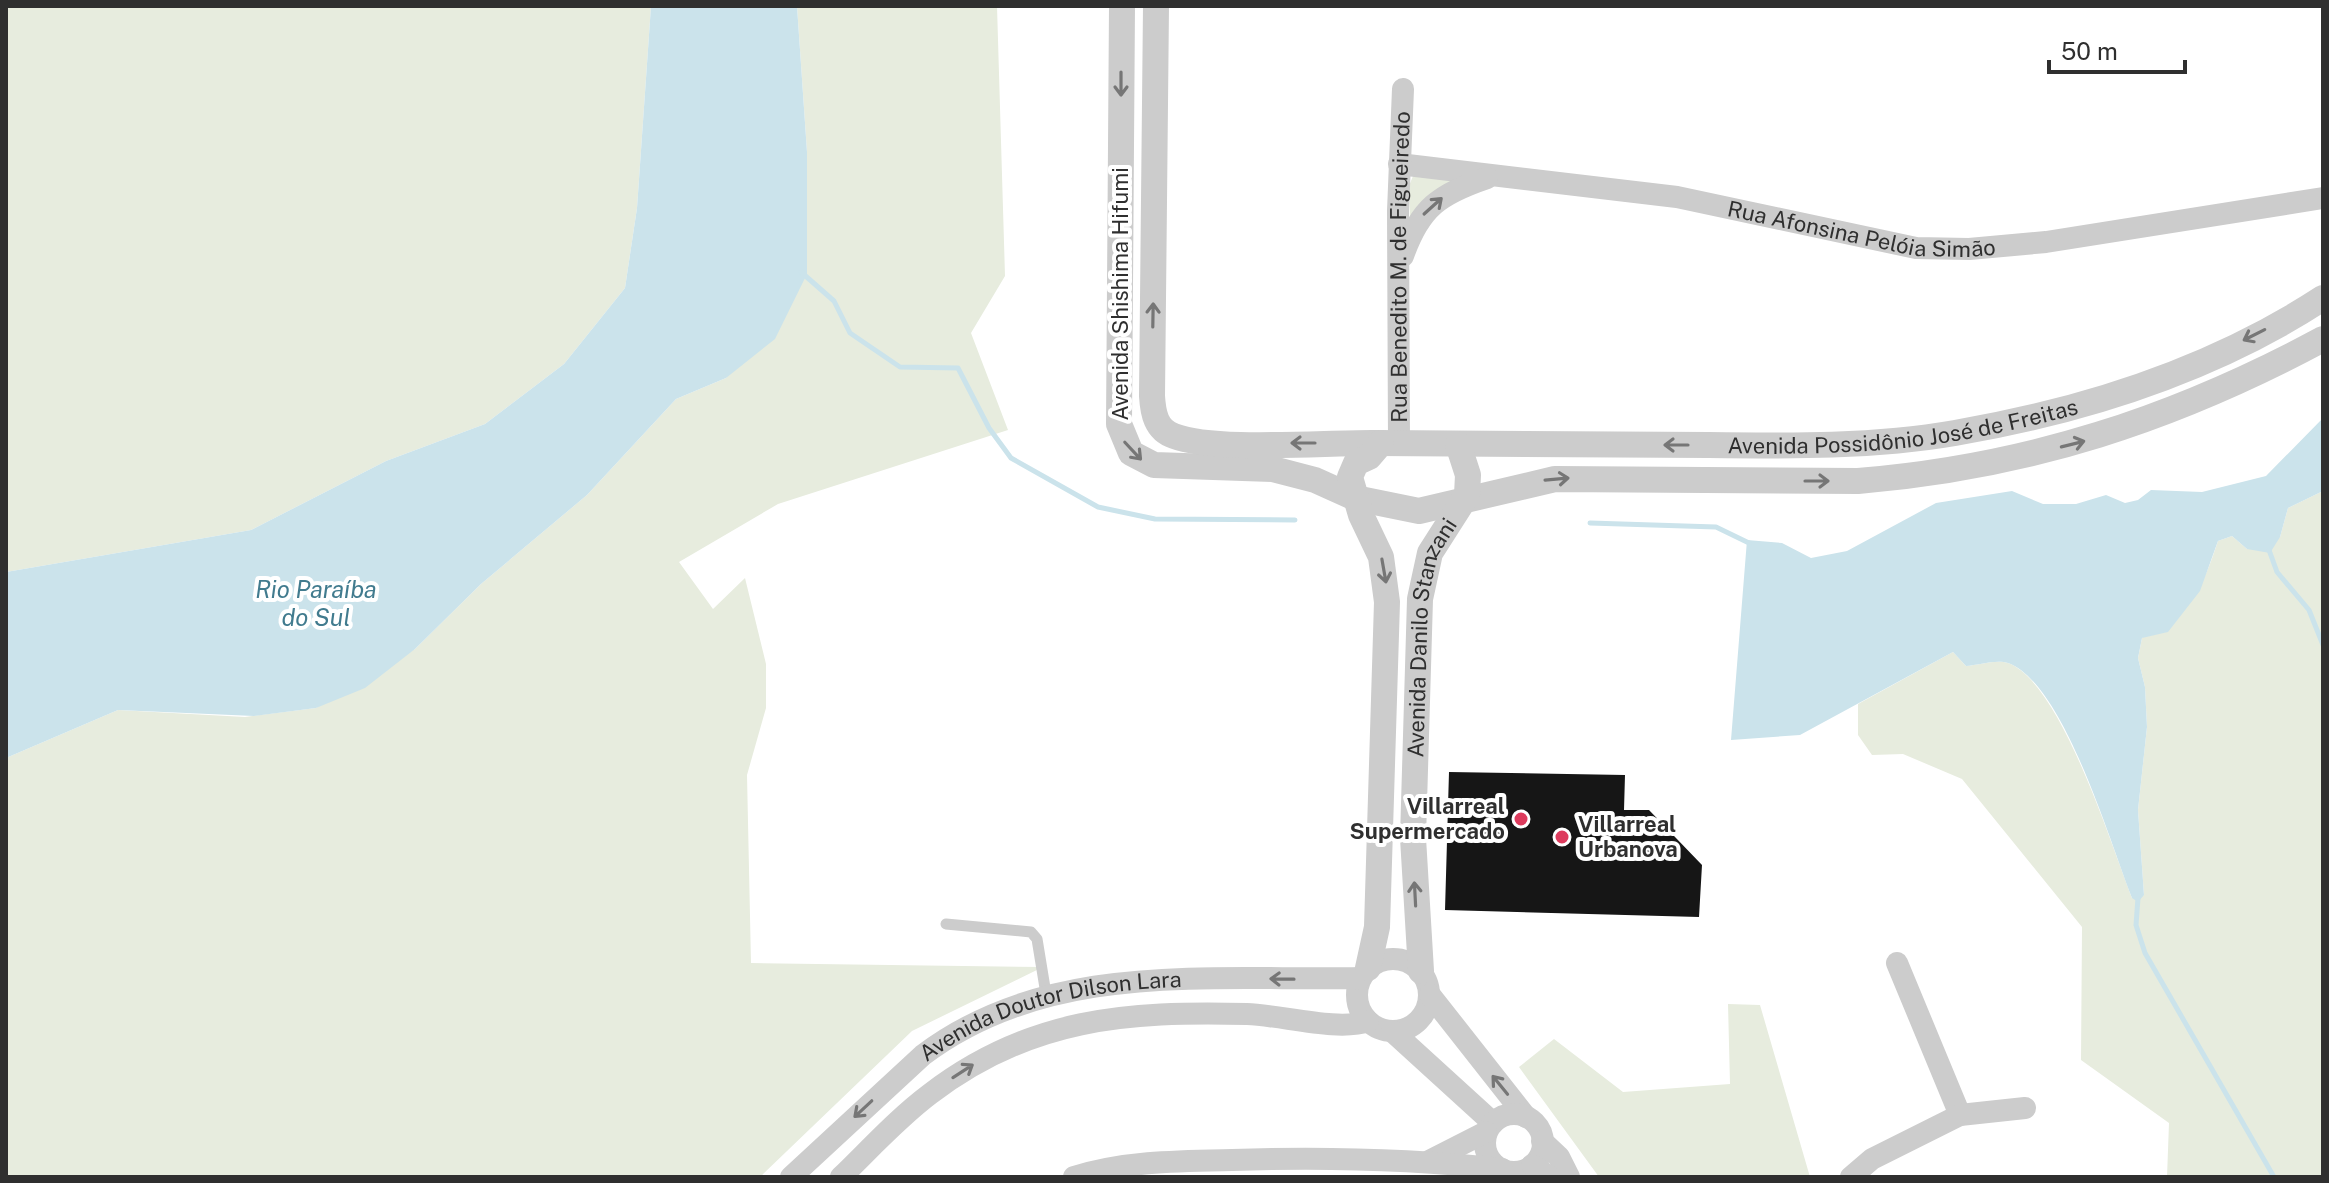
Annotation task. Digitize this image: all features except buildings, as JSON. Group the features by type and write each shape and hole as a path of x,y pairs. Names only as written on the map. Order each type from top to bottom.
{"street":[{"name":"Avenida Shishima Hifumi","path":"1122,6 1119,379 1122,436 1138,459 1154,465 1273,469 1315,480 1350,497 1419,511 1473,500"},
{"name":"Avenida Shishima Hifumi","path":"1156,6 1152,396 1155,418 1168,434 1199,442 1458,444"},
{"name":"Rua Benedito M. de Figueiredo","path":"1390,443 1400,264 1399,164 1403,89"},
{"name":"Rua Afonsina Pelóia Simão","path":"1399,164 1677,197 1916,248 1969,249 2046,242 2323,198"},
{"path":"1400,264 1418,220 1428,209 1456,189 1494,176"},
{"name":"Avenida Possidônio José de Freitas","path":"1458,444 1807,446 1881,443 1953,434 2097,401 2171,374 2323,298"},
{"name":"Avenida Possidônio José de Freitas","path":"1473,500 1555,479 1858,481 1938,473 2010,460 2091,439 2158,417 2225,389 2323,339"},
{"path":"1350,497 1353,466 1390,443"},
{"path":"1458,444 1473,500"},
{"name":"Avenida Danilo Stanzani","path":"1350,497 1381,557 1387,602 1377,927 1364,973"},
{"name":"Avenida Danilo Stanzani","path":"1426,983 1413,838 1420,599 1430,553 1473,500"},
{"path":"1502,1169 1488,1156 1489,1128 1392,1031 1368,1021 1357,1001 1364,973 1395,958 1426,983 1526,1117 1535,1123 1542,1141 1559,1157 1569,1177"},
{"path":"1897,963 1960,1115"},
{"name":"Avenida Doutor Dilson Lara","path":"791,1177 893,1081 944,1039 1002,1010 1046,994 1139,981 1364,973"},
{"path":"1392,1031 1404,1030 1422,1017 1426,983"},
{"name":"Avenida Doutor Dilson Lara","path":"841,1177 915,1107 987,1056 1049,1030 1096,1018 1248,1014 1348,1026 1368,1021"},
{"path":"893,1081 915,1107"},
{"path":"1851,1177 1872,1159 1960,1115 2025,1108"},
{"path":"1429,1161 1509,1114 1526,1117"},
{"path":"1074,1177 1139,1162 1175,1169 1374,1168 1429,1161 1541,1171 1542,1141"}],"lane":[{"path":"946,924 1031,932 1037,939 1046,994"}],"shaded area":[{"path":"6,6 651,6 637,208 625,288 564,364 485,424 386,461 251,530 6,572"},
{"path":"797,6 997,6 1005,276 971,333 1008,430 778,504 679,562 713,609 745,578 766,664 766,708 747,775 751,963 1043,967 912,1031 760,1177 6,1177 6,758 118,710 245,717 316,708 415,649 481,584 587,495 676,399 726,378 807,274 807,152"},
{"path":"1413,176 1457,179 1410,221 1409,186"},
{"path":"2323,491 2323,1177 2167,1177 2169,1123 2081,1060 2082,927 1962,779 1903,754 1872,755 1858,735 1858,704 1953,652 1966,666 2004,662 2028,676 2047,700 2082,768 2132,898 2144,895 2138,810 2147,727 2145,687 2138,658 2142,638 2191,598 2205,576 2218,541 2232,536 2247,549 2280,537 2288,508"},
{"path":"1728,1004 1760,1005 1810,1177 1599,1177 1519,1067 1554,1039 1623,1092 1730,1084"}],"water":[{"name":"Rio Paraíba do Sul","path":"651,6 797,6 807,152 807,274 775,339 726,378 676,399 587,495 481,584 415,649 365,688 316,708 254,716 118,710 6,758 6,572 251,530 386,461 485,424 564,364 625,288 637,208"},
{"path":"2323,418 2323,491 2288,508 2280,537 2270,553 2247,549 2232,536 2218,541 2200,591 2168,632 2142,638 2138,658 2145,687 2147,727 2138,810 2144,895 2138,902 2132,898 2083,767 2066,732 2048,700 2029,677 2008,663 1966,666 1953,652 1800,735 1731,740 1747,540 1782,543 1811,558 1847,551 1936,503 2012,491 2043,504 2076,504 2106,495 2125,503 2138,500 2151,490 2202,492 2266,476"}],"waterway":[{"path":"801,272 834,301 850,333 900,367 958,368 989,428 1011,458 1098,507 1155,519 1295,520"},
{"path":"1590,523 1716,527 1749,543"},
{"path":"2269,550 2277,572 2309,610 2323,645"},
{"path":"2138,898 2136,925 2145,953 2274,1177"}],"place":[{"name":"Villarreal Supermercado","path":"1521,819"},
{"name":"Villarreal Urbanova","path":"1562,837"}]}
